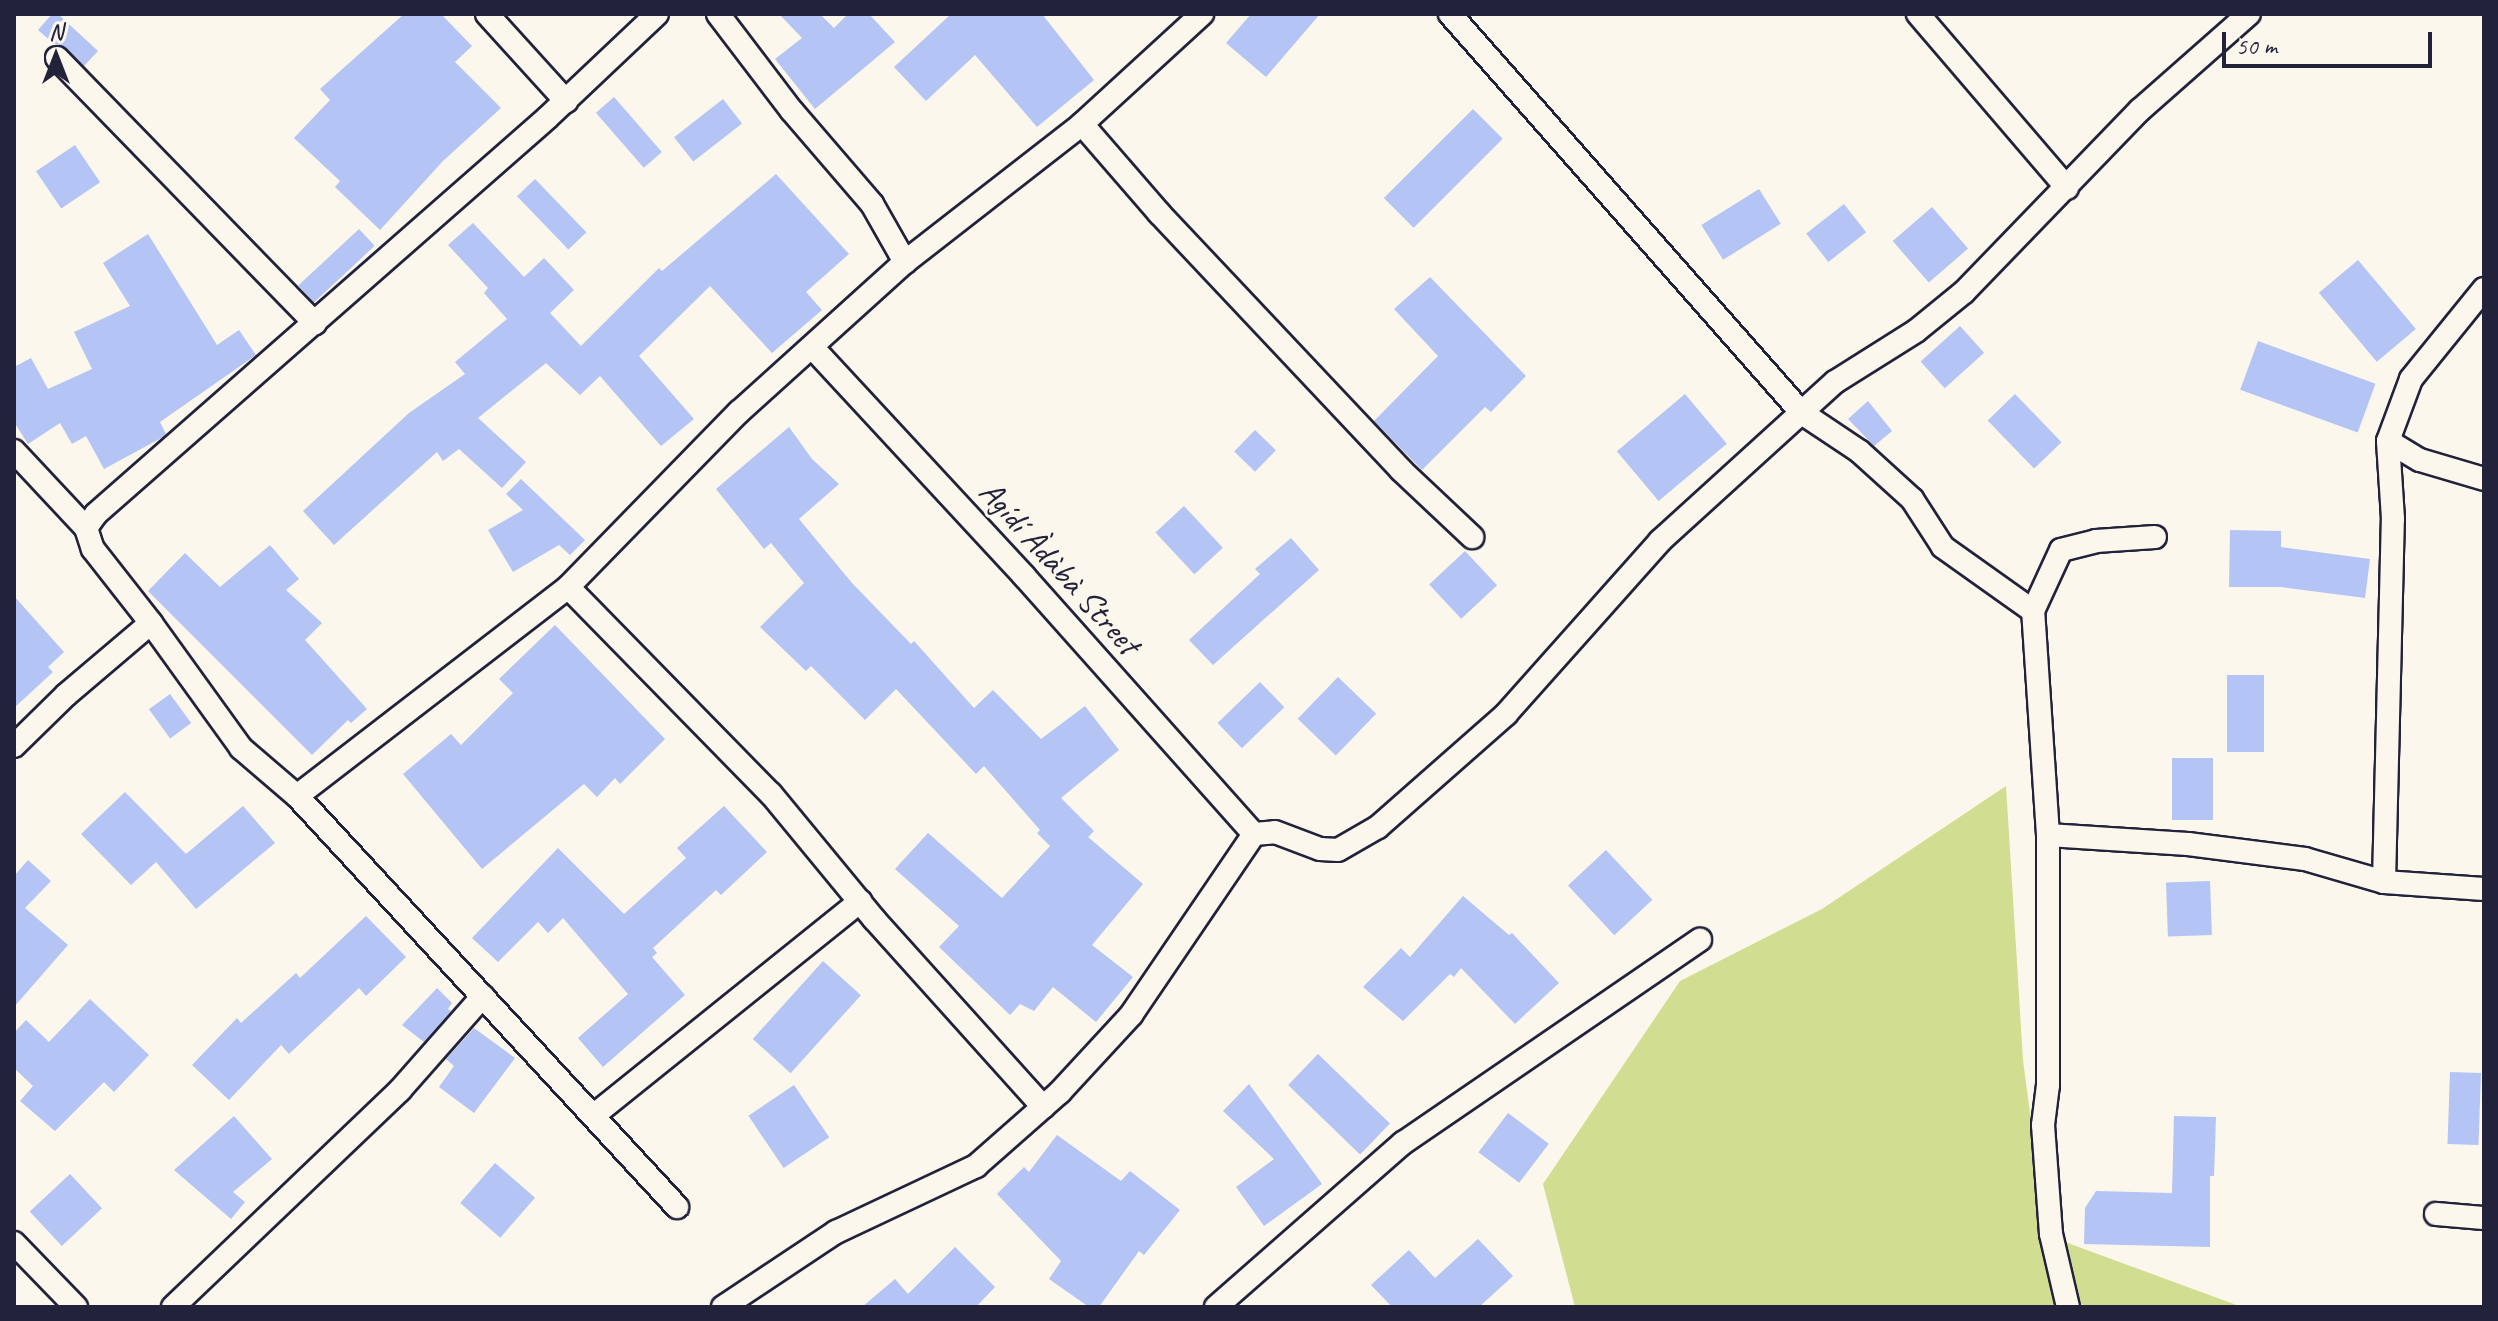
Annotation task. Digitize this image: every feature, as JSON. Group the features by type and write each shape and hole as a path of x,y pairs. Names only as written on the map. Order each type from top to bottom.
{"street":[{"path":"487,14 566,101"},
{"path":"86,528 96,514 566,101 657,14"},
{"path":"718,14 792,111 872,204 905,262"},
{"path":"297,796 568,587 739,412 905,262 1082,124 1202,14"},
{"path":"1450,14 1802,413 1859,451 1912,499 1943,547 2033,611"},
{"path":"1918,14 2067,188"},
{"path":"723,1307 836,1232 976,1166 1043,1107 1131,1015 1254,834 1275,832 1320,849 1338,850 1378,827 1506,714 1660,541 1835,382 1916,331 1964,292 2140,110 2249,14"},
{"path":"57,58 315,323"},
{"path":"1082,124 1159,213 1401,470 1472,537"},
{"path":"2384,882 2393,519 2388,441 2411,379 2484,289"},
{"name":"Agídí Àdàbà Street","path":"813,348 1024,576 1254,834"},
{"path":"2388,441 2420,460 2484,479"},
{"path":"14,451 86,528 93,549 241,748 297,796 677,1207"},
{"path":"2068,1307 2051,1234 2043,1125 2048,1085 2048,835 2033,611 2061,550 2096,541 2155,537"},
{"path":"568,587 771,794 860,901 1043,1107"},
{"path":"14,746 66,695 151,623"},
{"path":"2048,835 2188,844 2305,859 2384,882 2484,889"},
{"path":"593,1116 860,901"},
{"path":"1216,1307 1403,1143 1700,940"},
{"path":"173,1307 400,1090 483,996"},
{"path":"2436,1214 2484,1218"},
{"path":"14,1243 76,1307"}],"green space":[{"path":"2006,786 2023,1060 2046,1235 2242,1307 1575,1307 1543,1184 1680,981 1822,909"}],"building":[{"path":"52,14 58,14 98,51 84,66 66,48 54,44 38,30"},
{"path":"404,14 441,14 472,46 455,62 501,108 443,161 380,230 335,187 340,181 294,138 330,100 320,89"},
{"path":"779,14 820,14 834,28 848,14 869,14 895,42 815,109 775,59 802,38"},
{"path":"951,14 1042,14 1094,80 1037,127 975,55 926,101 894,67"},
{"path":"1251,14 1320,14 1266,77 1226,43"},
{"path":"614,97 662,152 644,168 596,113"},
{"path":"723,99 742,123 693,162 674,137"},
{"path":"1473,109 1503,139 1414,228 1384,198"},
{"path":"75,145 100,182 61,209 36,171"},
{"path":"776,174 849,254 806,292 822,310 772,353 710,286 639,356 694,419 661,446 600,376 580,395 546,363 478,418 526,462 502,488 459,449 443,461 437,452 334,545 303,511 409,413 465,374 455,362 507,319 484,293 488,288 448,245 473,223 524,277 544,258 574,290 550,313 581,346 659,268 662,271"},
{"path":"535,179 586,232 568,250 517,196"},
{"path":"1759,189 1781,224 1723,260 1701,225"},
{"path":"1844,204 1866,232 1828,262 1806,234"},
{"path":"1932,207 1968,249 1929,283 1893,241"},
{"path":"359,229 375,246 314,302 298,286"},
{"path":"148,234 217,345 239,330 256,355 160,422 166,434 163,437 104,469 86,436 72,444 60,423 28,444 14,422 14,367 31,358 48,389 92,369 74,332 130,306 103,263"},
{"path":"2358,260 2416,329 2377,362 2319,293"},
{"path":"1430,277 1526,376 1491,412 1485,407 1422,470 1374,421 1438,356 1394,309"},
{"path":"1960,326 1984,353 1945,388 1921,361"},
{"path":"2258,341 2375,384 2358,433 2240,390"},
{"path":"1685,394 1727,444 1659,501 1617,451"},
{"path":"2015,394 2062,442 2034,469 1988,420"},
{"path":"1868,401 1892,431 1874,446 1848,419"},
{"path":"789,427 812,459 839,484 799,519 852,583 911,644 914,641 974,708 993,690 1041,739 1085,706 1119,750 1061,798 1094,831 1088,837 1143,884 1092,945 1133,977 1096,1022 1053,987 1034,1011 1020,1004 1010,1015 939,947 959,926 895,869 928,833 1002,898 1050,846 1037,833 1040,830 984,766 976,774 896,689 865,720 811,666 806,671 760,627 804,583 771,543 764,549 716,489"},
{"path":"1255,430 1276,450 1255,472 1234,452"},
{"path":"521,479 585,540 570,555 559,545 513,572 488,530 523,510 506,494"},
{"path":"1184,506 1223,548 1194,574 1155,533"},
{"path":"2230,530 2281,531 2281,547 2370,559 2365,598 2281,587 2229,587"},
{"path":"1291,538 1319,570 1213,665 1189,640 1260,574 1255,569"},
{"path":"270,545 299,579 286,590 322,623 305,640 367,709 351,723 348,720 312,755 148,591 185,553 220,587"},
{"path":"1465,551 1497,585 1461,619 1429,584"},
{"path":"14,596 64,652 48,667 53,672 14,708"},
{"path":"555,625 665,739 620,784 615,778 597,797 584,784 482,869 403,774 451,734 461,745 513,693 499,679"},
{"path":"2227,675 2264,675 2264,752 2227,752"},
{"path":"1338,677 1376,714 1336,756 1298,719"},
{"path":"1260,682 1284,707 1242,748 1218,723"},
{"path":"170,694 191,723 170,738 149,709"},
{"path":"2172,758 2213,758 2213,820 2172,820"},
{"path":"125,792 186,854 243,806 275,843 196,909 156,862 131,885 81,834"},
{"path":"724,806 767,852 721,895 716,890 653,948 657,953 652,957 685,995 603,1067 578,1038 628,994 563,918 548,933 538,922 498,962 472,938 558,848 624,914 686,858 677,848"},
{"path":"1606,850 1652,900 1614,935 1568,885"},
{"path":"28,860 51,881 25,908 68,945 14,1007 14,876"},
{"path":"2210,881 2212,935 2168,937 2166,883"},
{"path":"1463,896 1509,935 1512,933 1559,983 1515,1024 1461,968 1454,977 1450,974 1403,1021 1363,987 1401,948 1410,957"},
{"path":"366,916 406,957 366,996 359,988 289,1054 281,1045 229,1100 192,1065 237,1018 241,1023 296,973 300,978"},
{"path":"823,961 861,995 791,1073 753,1039"},
{"path":"437,988 452,1003 448,1009 451,1011 424,1042 402,1025"},
{"path":"90,999 149,1055 114,1092 104,1082 55,1131 20,1101 33,1086 14,1068 14,1033 26,1020 49,1042"},
{"path":"474,1028 515,1058 474,1113 439,1087 454,1066 446,1059"},
{"path":"1318,1054 1390,1123 1360,1154 1288,1085"},
{"path":"2450,1072 2481,1073 2478,1145 2447,1144"},
{"path":"1249,1084 1322,1184 1264,1226 1236,1187 1274,1159 1223,1111"},
{"path":"794,1085 829,1137 784,1168 748,1116"},
{"path":"1508,1113 1549,1144 1519,1183 1479,1152"},
{"path":"234,1116 272,1159 233,1192 245,1202 231,1219 174,1170"},
{"path":"2174,1116 2216,1117 2214,1176 2210,1176 2210,1247 2084,1244 2085,1208 2096,1191 2172,1193"},
{"path":"1057,1135 1121,1181 1130,1171 1180,1210 1144,1255 1139,1251 1099,1307 1089,1307 1049,1279 1061,1261 997,1194 1024,1167 1029,1172"},
{"path":"495,1163 535,1198 500,1238 460,1203"},
{"path":"70,1174 102,1208 62,1246 30,1212"},
{"path":"1478,1239 1513,1276 1479,1307 1392,1307 1371,1285 1409,1250 1435,1278"},
{"path":"955,1247 995,1287 976,1307 862,1307 895,1279 908,1294"}]}
